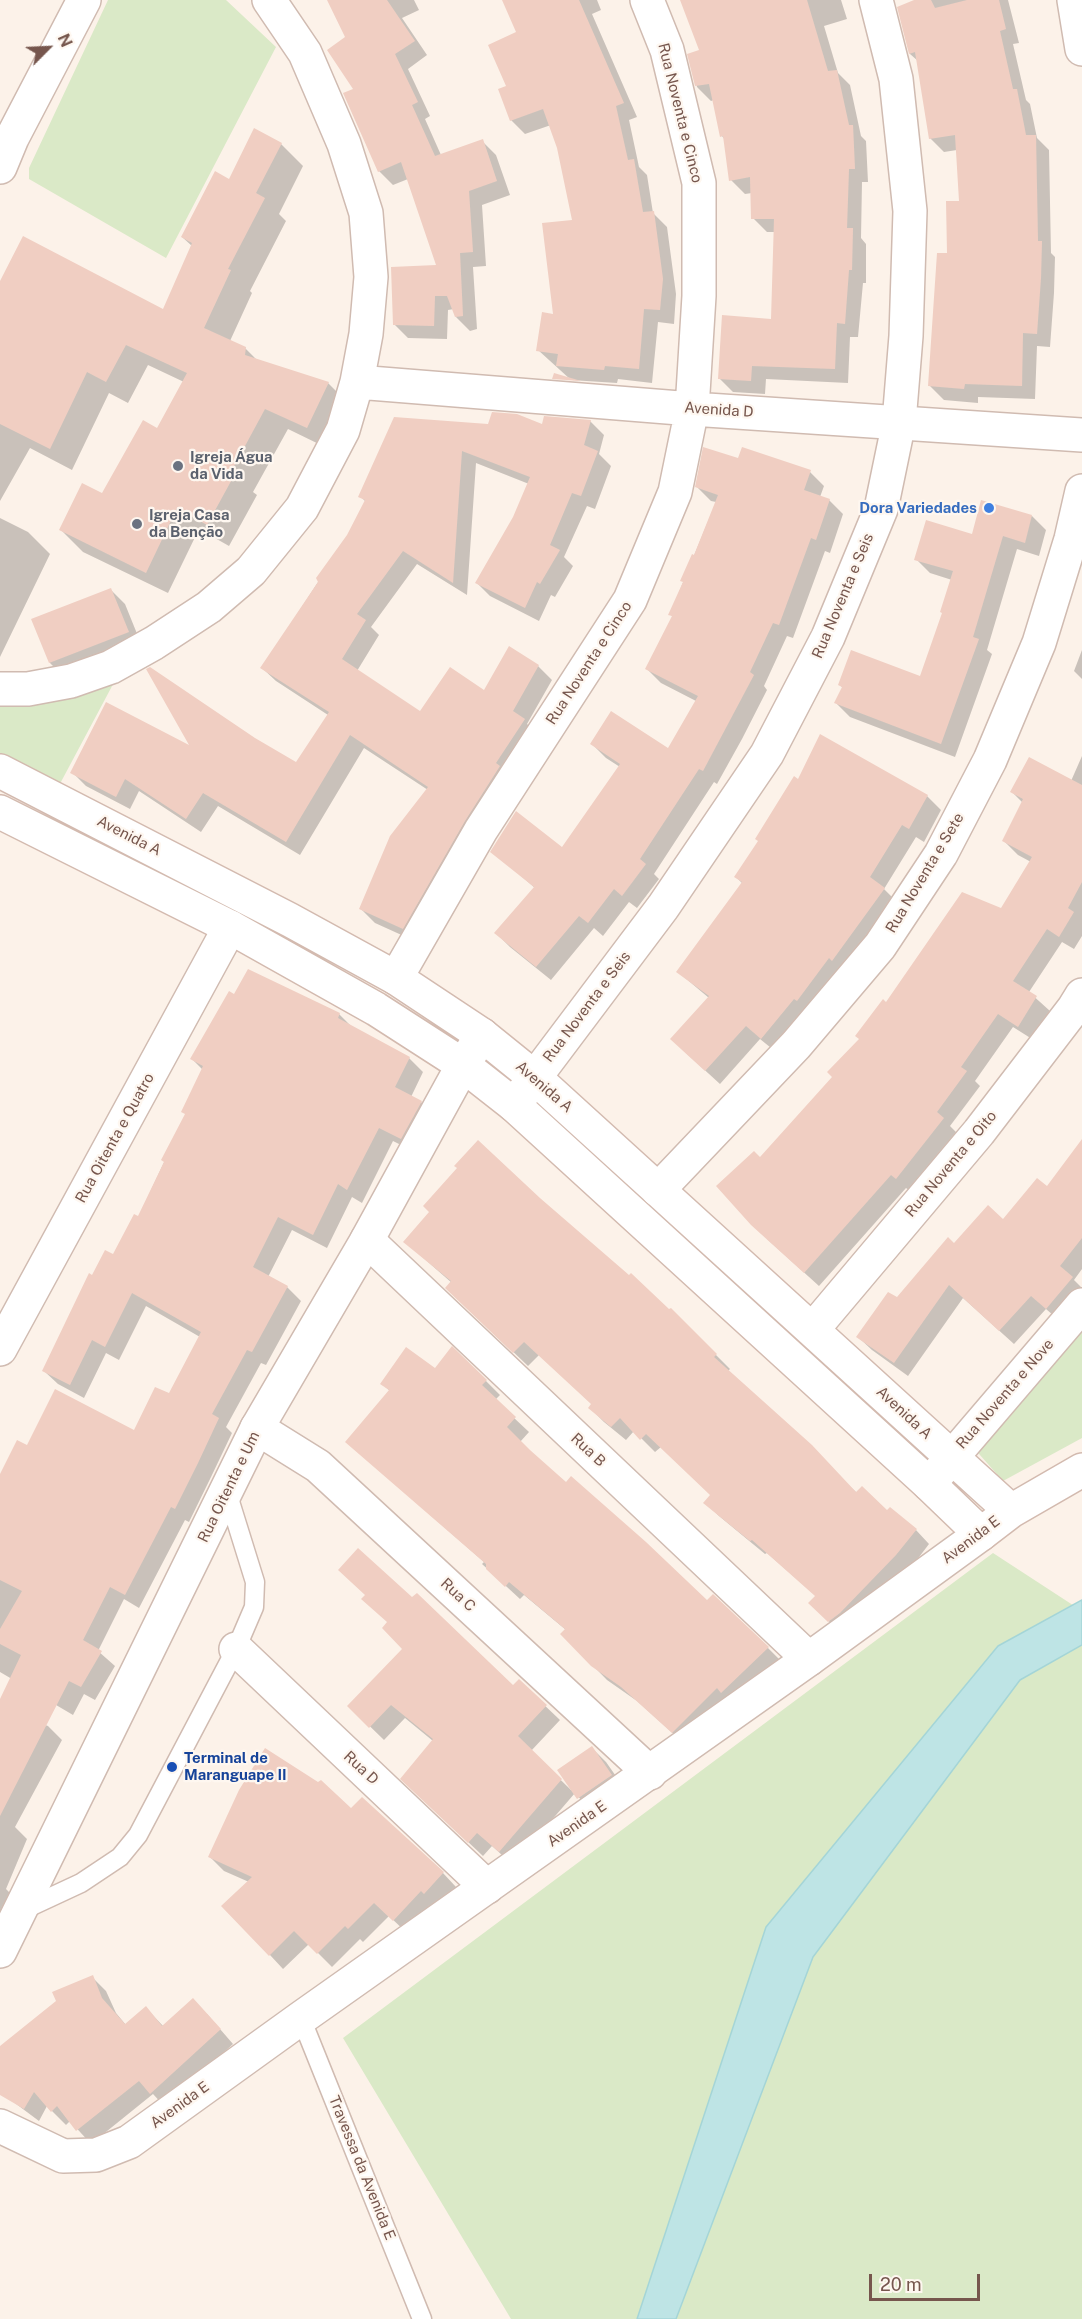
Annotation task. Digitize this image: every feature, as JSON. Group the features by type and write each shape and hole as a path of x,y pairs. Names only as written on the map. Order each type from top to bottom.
{"street":[{"path":"4,146 84,0"},
{"path":"0,690 28,689 71,681 111,667 154,643 209,607 251,571 302,508 343,430 357,382 366,334 371,278 366,213 344,144 305,53 269,0"},
{"name":"Rua Noventa e Cinco","path":"396,978 481,831 630,600 675,492 692,409 699,296 699,183 667,50 647,0"},
{"name":"Rua Noventa e Seis","path":"514,1106 663,907 766,754 828,637 881,508 899,422 906,336 910,211 896,80 876,0"},
{"path":"1074,0 1082,49"},
{"name":"Avenida D","path":"357,382 692,409 1082,435"},
{"name":"Rua Noventa e Sete","path":"658,1190 796,1045 880,946 940,854 990,760 1039,643 1071,539 1082,491"},
{"name":"Avenida A","path":"0,771 244,895 396,978 482,1035 534,1077 1011,1511"},
{"path":"0,812 230,927 376,1009 463,1065 514,1106 981,1534"},
{"name":"Rua Oitenta e Quatro","path":"0,1349 230,927"},
{"name":"Rua Noventa e Oito","path":"813,1329 979,1132 1082,995"},
{"name":"Rua Oitenta e Um","path":"0,1951 258,1428 482,1035"},
{"name":"Rua B","path":"367,1240 809,1659"},
{"name":"Rua Noventa e Nove","path":"929,1484 1082,1305"},
{"name":"Rua C","path":"258,1428 318,1466 650,1773"},
{"name":"Avenida E","path":"0,2126 63,2156 96,2154 129,2142 650,1773 1011,1511 1082,1470"},
{"name":"Rua D","path":"236,1649 487,1887"}],"lane":[{"path":"19,1912 81,1882 120,1857 138,1835 236,1649 254,1607 255,1582 227,1492"},
{"name":"Travessa da Avenida E","path":"301,2018 422,2319"}],"green space":[{"path":"108,0 226,0 276,47 166,258 29,179 29,168"},
{"path":"119,673 54,795 0,769 0,694"},
{"path":"1082,1314 1082,1438 1003,1481 972,1446"},
{"path":"993,1553 1082,1611 1082,2319 511,2319 343,2038"}],"water":[{"path":"1082,1600 1082,1645 1020,1680 813,1957 676,2319 637,2319 766,1927 998,1646"}],"building":[{"path":"327,0 387,0 415,41 395,54 418,102 412,105 435,156 483,139 497,181 469,191 473,252 460,253 463,316 455,317 447,296 435,296 434,326 393,325 391,267 436,265 401,162 378,172 343,93 353,89 327,50 345,37"},
{"path":"502,0 579,0 624,103 616,106 628,160 634,159 643,212 654,211 663,279 660,310 644,309 639,369 605,366 604,370 556,366 558,354 536,351 542,312 553,314 542,223 572,220 557,148 543,109 510,121 498,89 506,86 488,45 516,32"},
{"path":"680,0 807,0 828,71 837,70 849,125 853,125 855,169 849,169 847,228 853,228 852,270 849,270 845,324 837,323 835,369 752,366 751,381 718,379 722,315 771,319 774,219 751,219 750,177 729,181 723,136 720,137 709,84 695,86 687,54 699,50"},
{"path":"914,0 931,0 935,8 967,0 999,0 1006,29 1000,31 1013,89 1017,89 1026,135 1036,135 1038,241 1042,241 1041,278 1037,334 1023,333 1022,386 965,384 964,389 928,386 937,253 947,253 946,201 959,201 955,135 929,139 915,52 909,54 897,7"},
{"path":"254,128 282,143 256,193 265,198 228,269 231,270 204,328 246,347 245,355 329,382 307,428 265,409 232,470 236,472 207,525 177,508 146,573 59,530 82,483 102,493 143,420 157,428 187,373 126,345 106,382 87,372 50,449 0,424 0,281 23,236 163,309 192,243 181,237 215,171 229,179"},
{"path":"554,373 581,381 552,379"},
{"path":"492,412 517,414 542,424 544,416 591,420 584,445 598,451 581,496 572,493 550,545 560,550 540,584 537,582 525,608 475,583 513,517 530,477 462,451 453,583 403,551 357,614 366,620 342,659 420,711 450,667 484,690 509,646 539,665 513,711 525,719 496,763 500,766 465,821 403,929 359,909 390,836 428,787 350,735 286,842 203,793 186,819 125,779 116,797 70,773 106,702 189,745 146,669 150,667 255,738 296,762 329,712 260,668 318,582 316,578 347,535 365,500 358,497 394,417 488,424"},
{"path":"703,447 738,458 742,447 811,470 804,490 830,499 816,540 811,538 779,625 773,623 750,672 754,675 703,771 699,769 640,859 646,864 622,896 614,889 588,923 579,916 536,967 494,933 534,887 490,852 516,811 562,847 620,764 590,744 611,711 668,748 698,696 645,669 672,616 668,615 683,582 680,581 692,554 694,555 718,495 695,487"},
{"path":"981,500 1032,515 1025,543 1003,536 973,637 979,639 941,744 834,703 842,687 838,685 851,650 920,676 942,613 940,612 953,571 914,560 926,520 972,534"},
{"path":"111,588 129,632 49,663 31,619"},
{"path":"820,734 928,795 909,829 902,825 870,877 885,888 832,961 829,958 797,1001 794,999 761,1039 746,1026 705,1071 670,1039 709,996 676,972 742,882 734,877 758,841 755,839 794,776 798,779"},
{"path":"1029,757 1082,785 1082,882 1068,908 1074,912 1059,937 1047,929 1013,981 1037,996 1018,1027 998,1014 961,1067 967,1071 937,1112 944,1118 896,1179 891,1175 804,1273 751,1225 716,1186 754,1151 760,1157 832,1077 827,1072 859,1039 855,1036 883,999 886,1002 962,892 1001,908 1032,857 1002,841 1023,799 1010,792"},
{"path":"248,969 340,1013 338,1018 410,1057 395,1087 422,1101 401,1139 379,1128 347,1190 338,1184 313,1235 278,1217 253,1267 288,1286 252,1352 247,1350 212,1414 219,1418 198,1463 175,1509 171,1507 125,1595 110,1587 83,1640 102,1651 81,1687 69,1681 0,1816 0,1699 21,1655 0,1644 0,1629 22,1591 0,1580 0,1474 17,1440 27,1445 55,1389 134,1430 155,1387 169,1393 201,1332 132,1293 105,1347 92,1340 70,1385 42,1371 89,1273 92,1275 105,1250 113,1254 134,1214 138,1216 164,1162 161,1160 185,1114 181,1112 203,1066 190,1059 229,991 234,994"},
{"path":"1082,1139 1082,1238 1060,1266 1073,1277 1046,1309 1031,1296 999,1331 949,1285 894,1363 856,1337 888,1292 897,1297 948,1237 954,1243 988,1205 1003,1219 1037,1178 1047,1186"},
{"path":"478,1140 540,1198 629,1275 631,1273 669,1309 671,1308 717,1354 714,1357 812,1445 856,1492 862,1486 887,1510 890,1507 917,1529 896,1555 840,1613 828,1622 808,1603 815,1596 752,1540 750,1541 703,1503 710,1495 646,1434 640,1440 620,1418 611,1427 588,1408 591,1404 524,1342 513,1353 445,1288 451,1281 403,1242 429,1212 423,1206"},
{"path":"452,1346 487,1380 482,1385 516,1417 507,1427 530,1450 566,1482 571,1476 707,1600 713,1594 769,1647 721,1693 717,1688 672,1733 621,1687 591,1666 560,1634 565,1629 509,1582 505,1587 486,1569 486,1564 345,1442 389,1390 380,1384 406,1347 435,1368"},
{"path":"358,1548 412,1597 417,1593 513,1685 519,1679 547,1705 518,1736 562,1779 499,1852 477,1833 468,1843 400,1779 433,1739 391,1705 369,1728 347,1706 402,1649 382,1628 387,1622 361,1599 365,1595 338,1570"},
{"path":"592,1746 612,1775 577,1799 557,1770"},
{"path":"265,1748 318,1782 321,1780 351,1808 362,1797 444,1872 424,1894 421,1891 393,1921 374,1903 348,1929 345,1926 317,1954 294,1931 269,1956 221,1906 252,1877 208,1857 239,1790"},
{"path":"93,1975 102,1998 125,2024 146,2006 162,2026 193,1998 221,2029 150,2094 139,2081 76,2131 57,2106 51,2112 34,2092 24,2109 0,2095 0,2046 56,2001 52,1992"}],"place":[{"name":"Igreja Água da Vida","path":"178,466"},
{"name":"Dora Variedades","path":"989,508"},
{"name":"Igreja Casa da Benção","path":"137,524"},
{"name":"Terminal de Maranguape II","path":"172,1767"}]}
